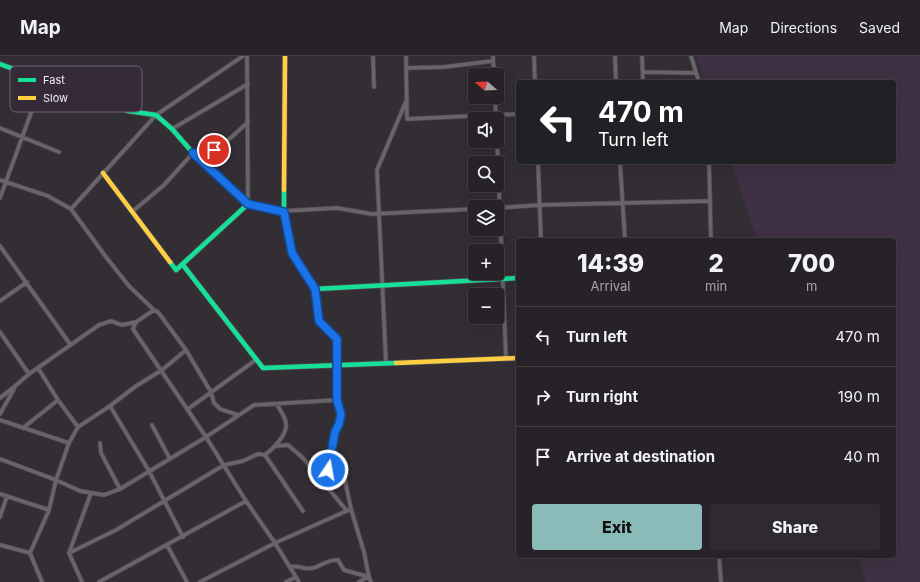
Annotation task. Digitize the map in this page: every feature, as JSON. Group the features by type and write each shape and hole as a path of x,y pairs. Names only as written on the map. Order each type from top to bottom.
{"street":[{"path":"71,209 156,115 243,56"},
{"path":"103,173 133,210 176,270 183,265 248,204 247,56"},
{"path":"285,56 284,212 292,253 315,289 319,321 337,339 337,400 341,414 339,424 335,432 328,470 328,482 324,484"},
{"path":"373,56 374,87"},
{"path":"406,56 407,119 468,118"},
{"path":"493,56 494,68"},
{"path":"534,56 535,80"},
{"path":"615,56 616,80"},
{"path":"642,56 643,80"},
{"path":"691,56 698,80"},
{"path":"407,68 444,68 493,61"},
{"path":"0,64 10,68"},
{"path":"643,72 696,73"},
{"path":"172,129 248,84"},
{"path":"386,363 377,170 407,99"},
{"path":"0,198 32,112"},
{"path":"133,112 156,115 172,129 193,153 248,204 284,212 337,208 379,214 468,209"},
{"path":"504,116 516,114"},
{"path":"133,210 164,185 193,153 206,153 214,150 234,136 248,122"},
{"path":"0,128 59,152"},
{"path":"497,148 498,200"},
{"path":"538,164 541,238"},
{"path":"620,164 625,238"},
{"path":"709,164 711,238"},
{"path":"0,180 48,196 71,209 106,258 129,286 158,312 186,350 211,392 214,403 220,409 238,415"},
{"path":"504,208 710,201"},
{"path":"0,246 70,344"},
{"path":"183,265 264,368 516,358"},
{"path":"504,278 516,278"},
{"path":"315,289 468,280"},
{"path":"503,280 506,358"},
{"path":"0,301 27,282"},
{"path":"0,398 29,374 99,325 107,322 125,325 136,322 154,310"},
{"path":"136,322 133,328 135,332 188,409 246,501 276,543 299,582"},
{"path":"0,332 29,374"},
{"path":"42,582 30,553 49,510 56,480 69,443 78,427 110,406 136,386 162,370 186,350"},
{"path":"188,409 257,359"},
{"path":"38,368 58,400 78,427"},
{"path":"0,414 14,387"},
{"path":"23,428 58,400"},
{"path":"0,459 56,480 80,491 104,496 120,489 150,471 206,437 254,405 337,400"},
{"path":"277,404 286,424 285,430 277,446"},
{"path":"110,406 150,471 183,537"},
{"path":"0,420 69,443"},
{"path":"152,425 170,458"},
{"path":"100,443 101,453 120,489"},
{"path":"69,553 116,530 224,465 258,454 265,454 277,446 288,445 303,458 347,511"},
{"path":"265,454 303,511"},
{"path":"331,459 342,471 351,509 364,552 368,577 371,582"},
{"path":"82,582 69,553 91,493"},
{"path":"0,494 49,510"},
{"path":"0,517 7,496"},
{"path":"99,582 246,501"},
{"path":"200,582 276,543 351,509"},
{"path":"0,545 30,553"},
{"path":"167,545 187,582"},
{"path":"719,558 721,582"},
{"path":"290,567 294,566 311,569 333,560 338,560 344,570 368,577"},
{"path":"286,582 296,577"},
{"path":"359,582 368,577"}],"shaded area":[{"path":"696,56 920,56 920,582 866,582 859,558 896,558 896,238 756,238 732,164 896,164 896,80 704,80"}],"traffic: fast":[{"path":"0,64 10,68"},
{"path":"135,112 156,115 172,129 193,153 248,204 176,270 170,262"},
{"path":"284,190 284,211 292,253 315,289 516,278"},
{"path":"183,265 263,368 396,363"}],"traffic: slow":[{"path":"284,190 285,56"},
{"path":"103,173 170,262"},
{"path":"396,363 516,358"}],"route":[{"path":"214,150 206,153 193,153 248,204 284,212 292,253 315,289 319,321 337,339 337,400 340,406 341,414 339,424 335,432 328,470"}]}
